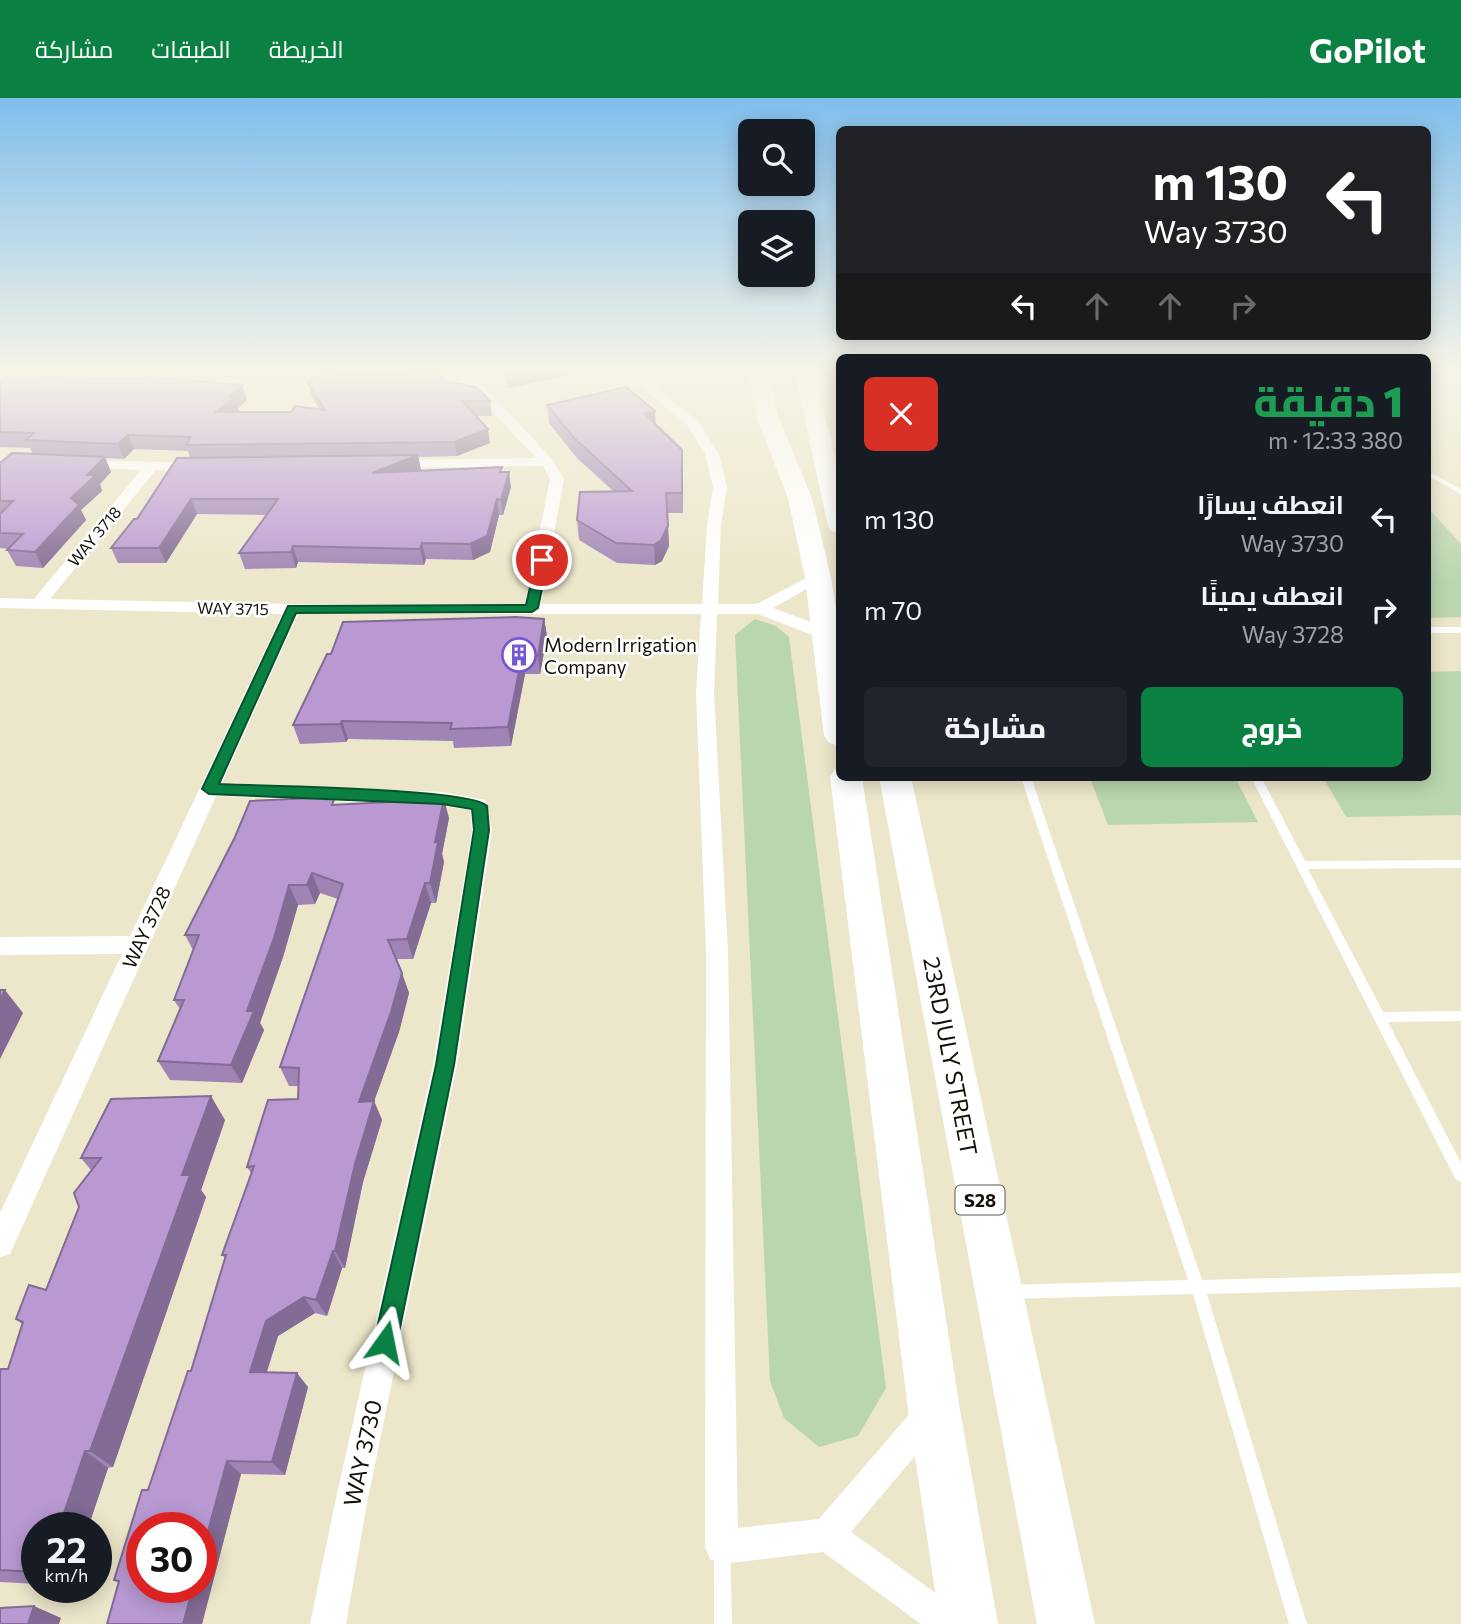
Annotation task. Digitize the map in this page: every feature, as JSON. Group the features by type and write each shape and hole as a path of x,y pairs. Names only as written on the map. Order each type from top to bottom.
{"main road":[{"path":"778,442 800,498 818,578 836,707"},
{"path":"821,442 836,509"},
{"path":"847,781 934,1410 969,1624"},
{"name":"23RD JULY STREET","path":"896,781 1066,1624"}],"street":[{"path":"529,442 547,462 557,480 532,608"},
{"path":"704,442 715,462 720,487 705,692 717,951 722,1547 827,1535 950,1624"},
{"path":"383,464 547,462"},
{"path":"69,463 151,467 219,466"},
{"name":"WAY 3718","path":"37,605 151,467"},
{"name":"WAY 3715","path":"760,609 818,578"},
{"name":"WAY 3715","path":"0,603 292,609 760,609 826,634"},
{"name":"WAY 3728","path":"0,1244 292,609"},
{"name":"WAY 3730","path":"209,789 442,799 479,806 482,830 445,1065 351,1503 328,1624"},
{"path":"0,946 138,945"},
{"path":"827,1535 934,1410"}],"lane":[{"path":"1431,475 1461,492"},
{"path":"1431,630 1461,630"},
{"path":"1027,781 1198,1288 1298,1624"},
{"path":"1258,781 1461,1176"},
{"path":"1301,864 1461,864"},
{"path":"1380,1017 1461,1016"},
{"path":"999,1292 1461,1280"},
{"path":"722,1547 723,1624"}],"green space":[{"path":"1431,511 1461,544 1461,617 1431,618"},
{"path":"755,619 776,626 789,637 886,1388 858,1436 819,1447 784,1418 770,1381 735,635"},
{"path":"1461,671 1461,815 1346,817 1325,781 1431,781 1431,672"},
{"path":"1091,781 1237,781 1258,822 1108,825"}],"building":[{"path":"77,442 120,442 118,444"},
{"path":"188,442 435,442 186,445"},
{"path":"579,442 674,442 682,450 682,493 666,493 668,526 661,540 654,545 616,543 577,520 580,492 632,491"},
{"path":"12,453 105,457 87,475 96,475 71,498 79,505 35,552 7,550 23,534 0,533 0,514 13,501 0,501 0,463"},
{"path":"418,455 372,473 502,467 500,472 509,472 501,500 497,499 487,536 470,544 422,543 420,549 293,546 291,552 239,553 278,499 191,499 159,548 111,548 134,519 137,519 177,458"},
{"path":"516,617 544,619 538,656 522,656 508,727 450,729 452,723 342,721 340,724 293,725 327,654 331,654 343,622"},
{"path":"335,797 332,805 444,799 430,883 425,883 407,939 388,940 402,973 359,1102 374,1101 355,1164 335,1251 316,1300 304,1297 266,1321 250,1372 297,1373 272,1462 227,1461 213,1512 135,1512 142,1490 148,1490 188,1371 191,1371 226,1255 222,1255 254,1166 247,1167 268,1100 298,1099 299,1068 280,1067 343,884 312,873 307,885 289,885 274,938 247,1011 254,1011 231,1065 158,1061 184,1000 174,1000 199,935 185,935 235,837 250,801"},
{"path":"211,1096 182,1175 190,1175 90,1451 85,1451 64,1512 21,1512 21,1571 0,1570 0,1372 1,1369 8,1369 23,1322 16,1319 29,1285 46,1290 79,1207 74,1193 101,1158 81,1158 111,1099"},
{"path":"126,1541 126,1603 189,1603 183,1624 107,1624 119,1581 114,1580"},
{"path":"34,1606 28,1624 0,1624 0,1608"}],"place":[{"name":"Modern Irrigation Company","path":"519,655"}],"route":[{"path":"385,1342 445,1065 482,830 479,806 442,799 209,789 292,609 532,608 542,560"}]}
